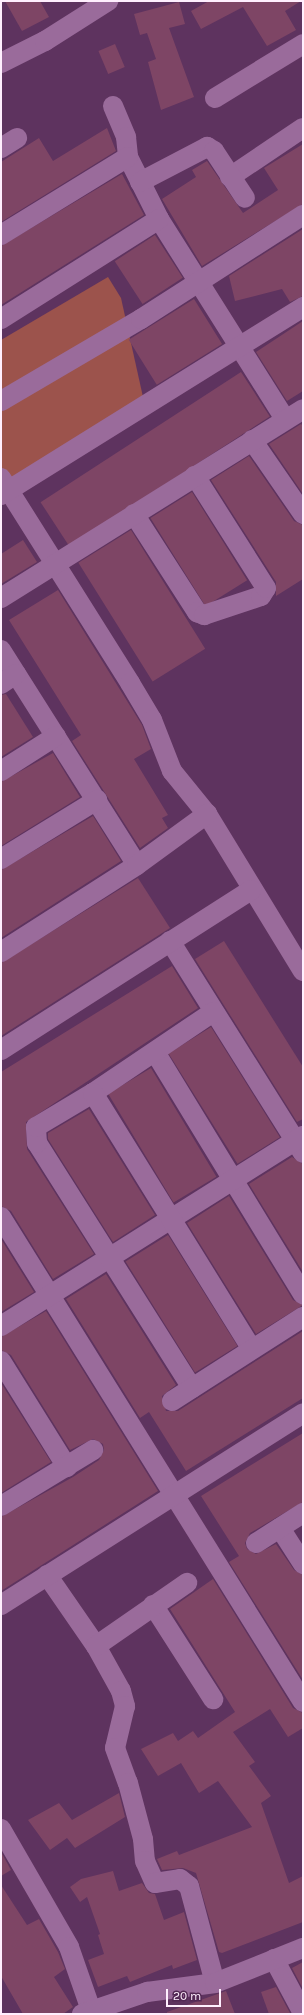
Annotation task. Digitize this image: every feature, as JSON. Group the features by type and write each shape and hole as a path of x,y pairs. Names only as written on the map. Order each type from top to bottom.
{"street":[{"path":"1,63 45,41 108,1"},
{"path":"215,98 303,44"},
{"path":"113,106 126,138 128,157 159,219 200,281 285,419"},
{"path":"230,177 303,128"},
{"path":"140,182 207,147 214,151 230,177 246,198"},
{"path":"1,234 128,157"},
{"path":"1,401 200,281 303,215"},
{"path":"1,319 159,219"},
{"path":"303,307 240,347 4,488 130,683 152,720 172,771 207,814 252,890 303,971"},
{"path":"1,598 303,409"},
{"path":"252,440 303,514"},
{"path":"134,514 197,612 204,615 261,596 266,588 195,476"},
{"path":"1,650 8,679 56,736 137,865"},
{"path":"1,771 56,736"},
{"path":"1,859 97,800"},
{"path":"1,952 137,865 207,814"},
{"path":"1,1050 252,890"},
{"path":"1,1326 172,1217 301,1143 213,1012 170,941"},
{"path":"192,1388 34,1138 36,1127 94,1093 213,1012"},
{"path":"155,1052 303,1294"},
{"path":"94,1093 172,1217 252,1349"},
{"path":"1,1217 303,1702"},
{"path":"172,1401 303,1317"},
{"path":"1,1361 67,1467"},
{"path":"1,1605 303,1413"},
{"path":"2,1502 67,1467 94,1450"},
{"path":"256,1543 303,1513"},
{"path":"280,1528 303,1564"},
{"path":"47,1575 96,1646 121,1691 125,1706 115,1748 128,1783 143,1839 145,1861 155,1883 180,1879 189,1886 215,1983"},
{"path":"96,1646 187,1583"},
{"path":"154,1605 213,1700"},
{"path":"1,1829 69,1947 86,2012 148,1992 215,1983 303,1948"},
{"path":"274,1960 303,2013"}],"shaded area":[{"path":"108,277 121,298 145,406 1,495 1,340"}],"building":[{"path":"5,1 40,1 49,17 22,31"},
{"path":"209,1 301,1 285,11 296,30 267,46 243,7 201,29 191,11"},
{"path":"179,2 185,24 169,28 194,97 161,110 148,62 156,59 147,33 140,35 134,14"},
{"path":"115,44 125,67 108,74 98,51"},
{"path":"107,128 116,151 1,222 1,162 39,138 53,161"},
{"path":"303,144 303,204 202,266 162,199 196,177 192,170 207,161 243,213 278,190 264,168"},
{"path":"122,174 144,215 1,305 1,246"},
{"path":"303,229 303,296 290,302 282,289 235,301 229,276"},
{"path":"155,235 183,278 143,304 115,261"},
{"path":"194,299 222,344 157,385 129,340"},
{"path":"303,321 303,391 287,401 256,352"},
{"path":"241,372 270,416 69,547 41,502"},
{"path":"301,424 303,426 303,494 269,444"},
{"path":"249,456 294,521 303,525 303,579 276,596 276,582 211,480"},
{"path":"192,492 247,580 206,606 150,518"},
{"path":"131,530 205,649 153,682 78,563"},
{"path":"23,540 37,562 1,584 1,554"},
{"path":"58,590 142,725 151,749 134,759 168,815 162,818 168,828 140,848 72,741 81,735 9,620"},
{"path":"6,694 33,737 1,757 1,695"},
{"path":"53,753 80,797 1,846 1,782"},
{"path":"93,816 121,861 1,938 1,870"},
{"path":"138,878 170,928 1,1036 1,963"},
{"path":"224,941 303,1067 303,1119 297,1122 195,959"},
{"path":"172,966 198,1008 26,1122 27,1149 94,1254 53,1279 11,1211 1,1206 1,1072"},
{"path":"211,1027 280,1137 237,1164 169,1053"},
{"path":"151,1068 216,1177 174,1203 108,1094"},
{"path":"89,1109 155,1215 113,1242 48,1139 48,1133"},
{"path":"292,1157 303,1164 303,1272 249,1184"},
{"path":"229,1196 293,1300 303,1305 256,1334 187,1223"},
{"path":"168,1235 237,1346 195,1373 126,1261"},
{"path":"1,1239 34,1292 1,1312"},
{"path":"106,1274 176,1385 162,1396 166,1411 178,1411 303,1331 303,1398 186,1471 149,1412 140,1418 66,1299"},
{"path":"46,1311 158,1491 1,1591 1,1517 73,1477 99,1460 104,1450 103,1444 93,1439 70,1450 11,1355 1,1350 1,1337"},
{"path":"1,1383 51,1462 1,1493"},
{"path":"303,1433 303,1502 250,1533 245,1543 247,1549 256,1554 276,1544 294,1570 303,1575 303,1680 229,1562 239,1556 201,1496"},
{"path":"213,1579 293,1708 303,1713 303,1728 288,1737 270,1709 233,1732 255,1762 249,1766 271,1796 261,1803 289,1883 303,1876 303,1922 222,1953 219,1952 196,1873 183,1868 162,1870 157,1859 177,1851 179,1855 252,1827 218,1781 199,1793 181,1763 158,1776 141,1749 173,1733 178,1741 193,1731 198,1738 235,1712 170,1609"},
{"path":"119,1793 125,1817 75,1848 67,1838 50,1850 28,1820 59,1803 72,1820"},
{"path":"1,1852 11,1870 1,1876"},
{"path":"113,1871 119,1891 142,1883 149,1893 155,1894 164,1920 184,1912 197,1960 173,1969 172,1965 130,1982 127,1976 98,1987 88,1960 104,1954 98,1935 100,1934 87,1897 80,1902 70,1887 81,1879"},
{"path":"1,1885 27,1925 39,1919 58,1952 65,1969 54,1977 73,2007 63,2014 23,2014 1,1976"},
{"path":"303,1962 303,1989 292,1968"},
{"path":"276,1987 290,2014 269,2014 261,1992"},
{"path":"226,1991 235,2014 167,2014 167,2012"}]}
